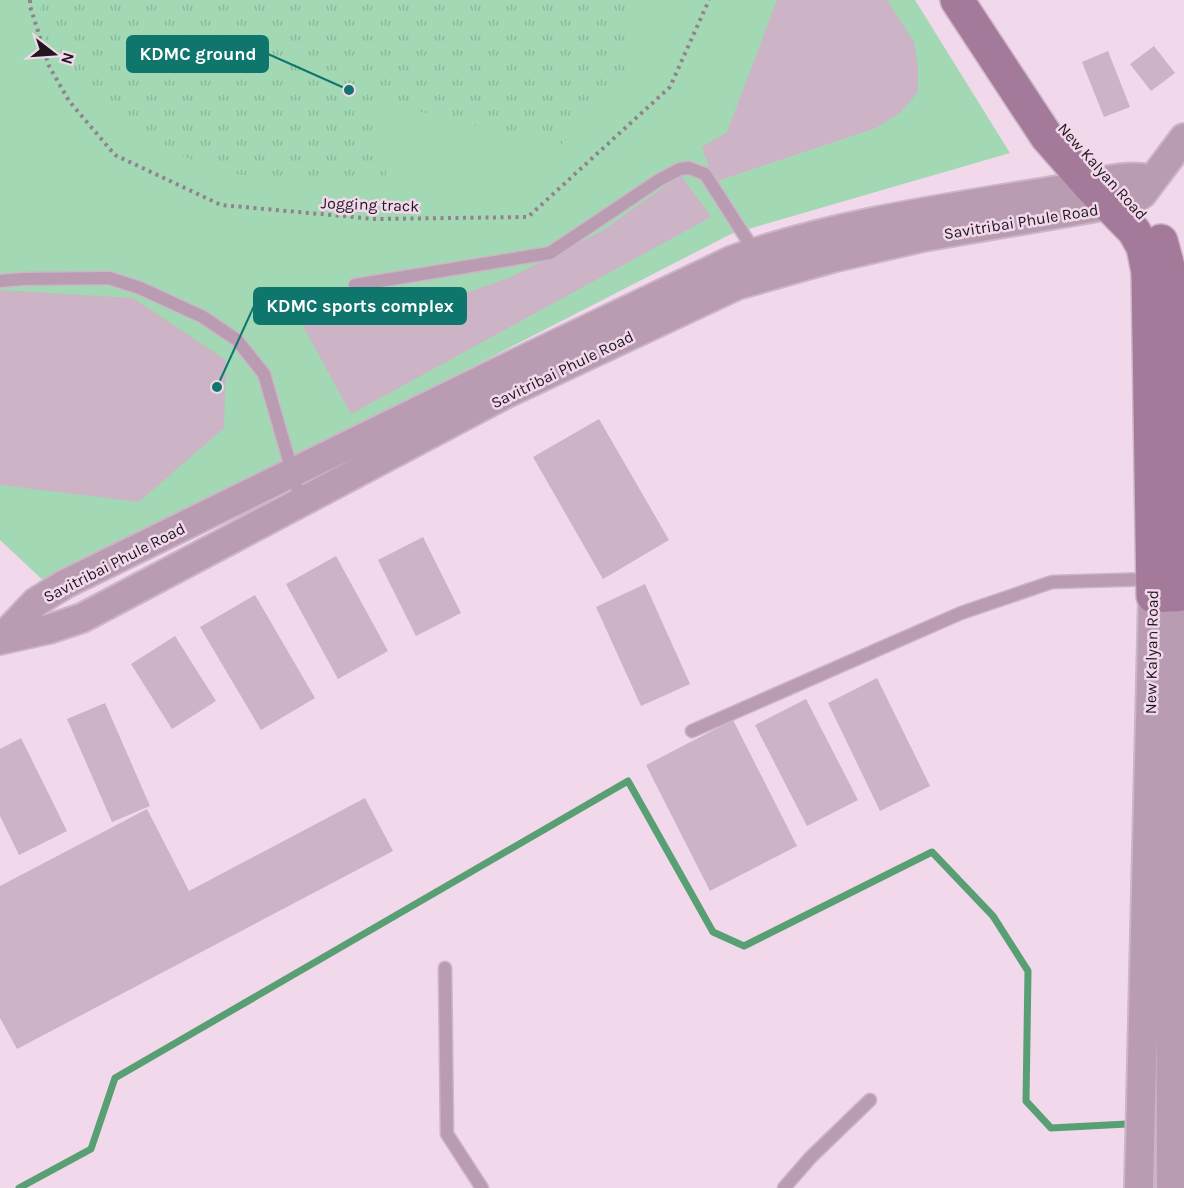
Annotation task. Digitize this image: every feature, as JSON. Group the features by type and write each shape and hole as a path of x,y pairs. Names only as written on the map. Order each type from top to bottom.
{"main road":[{"name":"New Kalyan Road","path":"957,0 1047,137 1119,190"},
{"name":"New Kalyan Road","path":"979,0 1058,121 1077,146 1160,237 1171,278 1168,578"}],"street":[{"path":"1119,190 1184,138"},
{"name":"Savitribai Phule Road","path":"0,640 49,629 82,618 694,292 733,260 755,252 920,213 1119,190"},
{"name":"Savitribai Phule Road","path":"0,640 36,602 65,584 292,473 694,292 737,285 844,255 1119,190"},
{"name":"New Kalyan Road","path":"1139,1188 1158,845 1168,578"},
{"name":"New Kalyan Road","path":"1158,845 1177,1136 1171,1188"}],"lane":[{"path":"356,285 550,253 659,180 680,169 689,168 705,174 755,252"},
{"path":"0,281 109,278 140,288 203,317 237,340 264,374 301,502"},
{"path":"692,731 961,614 1052,582 1168,578"},
{"path":"445,968 447,1134 482,1188"},
{"path":"784,1188 810,1158 870,1100"}],"path":[{"name":"Jogging track","path":"30,0 49,66 69,101 115,155 221,205 375,219 528,218 670,87 709,0"}],"green space":[{"path":"0,0 915,0 1010,153 731,234 48,585 0,540"},
{"path":"39,0 636,0 623,81 559,147 374,100 387,180 296,184 230,173 161,149 117,113 49,66"}],"building":[{"path":"777,0 887,0 914,42 918,68 918,92 900,113 876,128 714,182 702,147 727,132"},
{"path":"1154,46 1175,73 1151,91 1130,64"},
{"path":"1108,51 1130,107 1104,117 1082,62"},
{"path":"681,175 711,217 351,414 303,326 372,295 378,309 399,299 402,307 419,298 421,304 466,293 511,277 602,231"},
{"path":"0,290 133,298 226,360 224,428 139,502 0,485"},
{"path":"599,419 669,540 603,579 533,457"},
{"path":"423,537 461,613 416,636 378,560"},
{"path":"336,556 388,651 338,679 286,584"},
{"path":"645,584 690,684 641,706 596,607"},
{"path":"255,595 315,698 261,730 200,627"},
{"path":"175,636 216,701 172,729 131,664"},
{"path":"877,678 930,786 880,811 828,703"},
{"path":"806,699 858,800 807,826 755,725"},
{"path":"105,703 150,806 112,822 67,719"},
{"path":"733,720 797,846 710,891 646,765"},
{"path":"21,738 67,831 19,855 0,816 0,749"},
{"path":"365,798 393,851 17,1049 0,1018 0,886 147,809 189,891"}],"waterway":[{"path":"19,1188 91,1149 115,1078 628,781 713,932 744,946 932,852 993,916 1028,971 1026,1101 1051,1128 1127,1124"}],"place":[{"name":"KDMC ground","path":"349,90"},
{"name":"KDMC sports complex","path":"217,387"}]}
